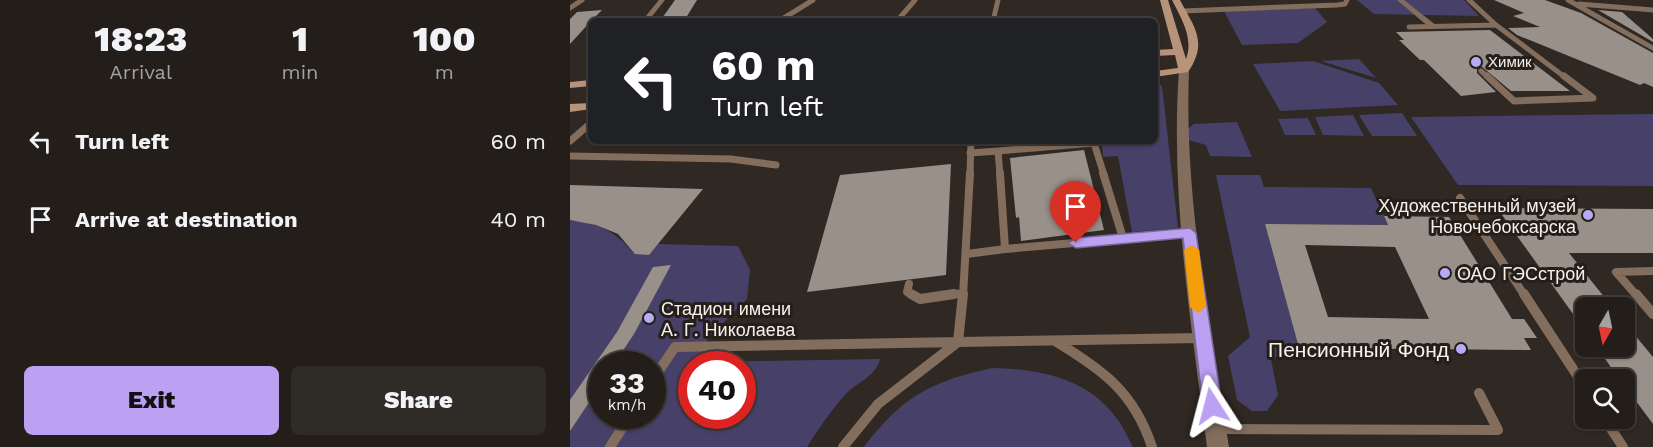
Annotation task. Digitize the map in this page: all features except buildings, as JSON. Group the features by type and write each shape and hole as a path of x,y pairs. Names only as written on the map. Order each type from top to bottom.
{"main road":[{"path":"1164,0 1184,70"},
{"path":"1158,74 1184,70 1193,60 1195,50 1193,36 1176,0"},
{"path":"1158,53 1177,52"},
{"path":"570,85 588,83"},
{"path":"570,108 588,106"}],"street":[{"path":"1400,0 1433,26"},
{"path":"1184,70 1180,141 1202,338 1218,447"}],"lane":[{"path":"570,8 582,0"},
{"path":"647,18 662,0"},
{"path":"784,18 813,0"},
{"path":"900,18 915,0"},
{"path":"994,18 998,0"},
{"path":"1182,11 1337,5 1345,4 1347,0"},
{"path":"1469,0 1496,25 1593,98 1514,101 1481,71"},
{"path":"1568,0 1653,48"},
{"path":"1575,3 1653,9"},
{"path":"1409,27 1496,25"},
{"path":"570,141 588,126"},
{"path":"843,447 878,404 958,342 967,254 970,144"},
{"path":"970,153 1082,144"},
{"path":"1094,144 1123,238"},
{"path":"998,151 1005,249"},
{"path":"570,156 731,159 776,165"},
{"path":"1460,198 1575,373"},
{"path":"967,254 1190,233"},
{"path":"1653,271 1616,272 1653,314"},
{"path":"909,284 908,292 920,299 963,293"},
{"path":"666,360 675,347 1202,338"},
{"path":"1054,340 1095,365 1117,382 1133,401 1147,428 1152,447"},
{"path":"1216,429 1498,430 1479,393"},
{"path":"610,447 622,429"},
{"path":"1611,429 1623,447"}],"shaded area":[{"path":"1357,0 1464,0 1479,16 1374,14"},
{"path":"1315,8 1327,22 1298,43 1242,45 1224,11"},
{"path":"1359,59 1376,78 1321,61"},
{"path":"1313,61 1379,83 1398,105 1280,111 1253,64"},
{"path":"1158,84 1162,86 1178,228 1132,232 1118,156 1103,157 1102,144 1158,144"},
{"path":"1402,113 1417,136 1372,136 1359,115"},
{"path":"1653,114 1653,186 1458,185 1411,117"},
{"path":"1353,115 1364,136 1323,135 1315,117"},
{"path":"1308,118 1316,135 1285,135 1278,119"},
{"path":"1237,122 1252,157 1210,156 1206,145 1185,139 1185,131 1194,124"},
{"path":"1216,175 1260,175 1264,187 1371,188 1388,225 1265,224 1299,348 1271,359 1278,395 1267,411 1252,411 1237,400 1228,356 1250,337"},
{"name":"Стадион имени А. Г. Николаева","path":"570,220 590,223 607,230 635,254 648,254 658,244 738,246 750,270 747,299 709,337 702,351 678,351 678,429 756,429 756,361 880,359 874,371 839,402 807,447 570,447"},
{"path":"992,368 1042,373 1089,392 1102,402 1117,419 1133,447 864,447 892,415 919,394 951,379"}],"slow traffic":[{"path":"1192,250 1198,307"}],"place":[{"name":"Химик","path":"1476,62"},
{"name":"Художественный музей Новочебоксарска","path":"1588,215"},
{"name":"ОАО ГЭСстрой","path":"1445,273"},
{"name":"Стадион имени А. Г. Николаева","path":"649,318"},
{"name":"Пенсионный Фонд","path":"1461,349"}],"route":[{"path":"1076,243 1190,233 1212,406"}]}
